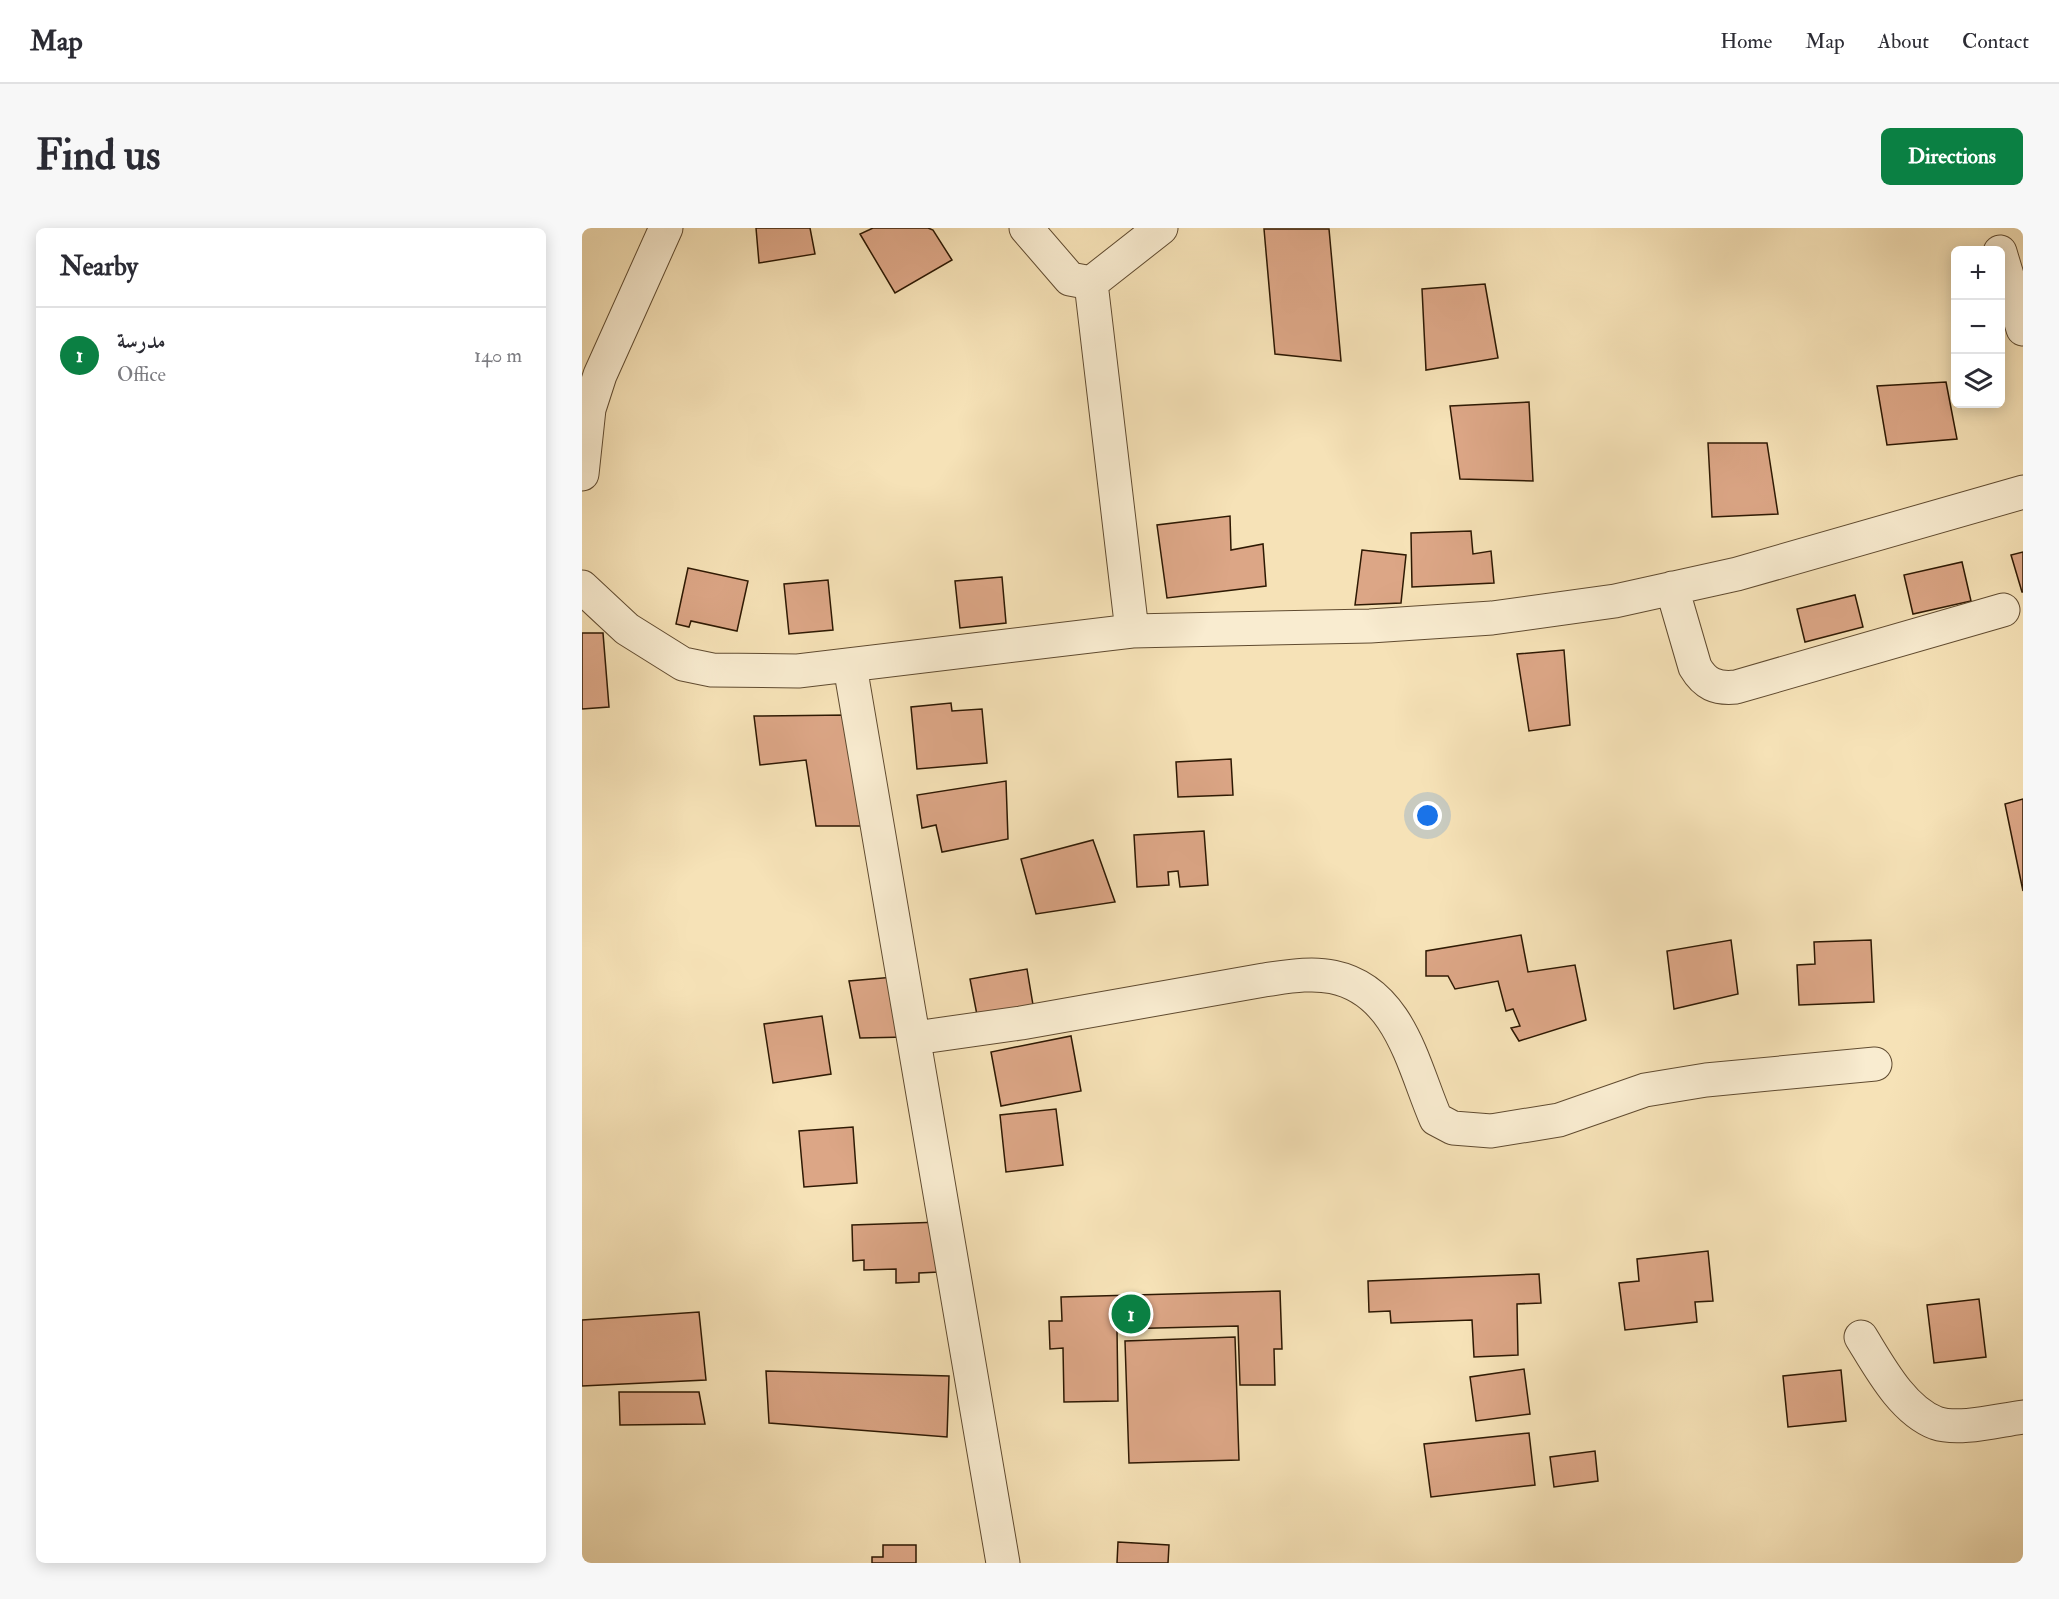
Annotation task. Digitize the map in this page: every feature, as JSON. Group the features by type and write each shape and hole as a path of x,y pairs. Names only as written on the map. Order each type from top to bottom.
{"street":[{"path":"582,474 589,409 600,375 666,228"},
{"path":"1026,228 1070,279 1091,283 1161,228"},
{"path":"1994,228 1999,246"},
{"path":"2005,268 2023,329"},
{"path":"1091,283 1132,631"},
{"path":"582,587 627,629 683,664 712,670 755,672 850,666 1132,631 1370,626 1492,618 1615,601 1737,574 2023,492"},
{"path":"1672,588 1695,667 1701,677 1712,686 1723,688 1736,687 2003,610"},
{"path":"850,666 1003,1563"},
{"path":"915,1038 1022,1023 1264,980 1304,975 1334,977 1374,995 1396,1024 1414,1059 1436,1119 1453,1128 1491,1131 1559,1120 1645,1090 1706,1080 1875,1064"},
{"path":"1861,1337 1885,1376 1911,1406 1936,1423 1968,1425 2023,1417"}],"building":[{"path":"756,228 810,228 815,254 759,263"},
{"path":"873,228 928,228 933,230 952,260 895,293 860,234"},
{"path":"1264,229 1329,229 1341,361 1275,354"},
{"path":"1485,284 1498,358 1426,370 1422,289"},
{"path":"1946,382 1957,439 1887,445 1877,386"},
{"path":"1529,402 1533,481 1460,479 1450,406"},
{"path":"1708,443 1767,443 1778,514 1712,517"},
{"path":"1230,516 1231,550 1263,544 1266,586 1167,598 1157,525"},
{"path":"1471,531 1473,554 1491,551 1494,583 1412,587 1411,533"},
{"path":"1362,550 1406,555 1401,603 1355,605"},
{"path":"2023,552 2023,592 2022,592 2011,555"},
{"path":"1962,562 1971,601 1913,614 1904,575"},
{"path":"688,568 748,581 737,631 691,621 689,627 676,624"},
{"path":"1002,577 1006,623 960,628 955,581"},
{"path":"828,580 833,630 789,634 784,584"},
{"path":"1855,595 1863,627 1805,642 1797,609"},
{"path":"582,633 603,633 609,707 582,709"},
{"path":"1564,650 1570,725 1529,731 1517,654"},
{"path":"951,703 952,711 982,709 987,763 917,769 911,707"},
{"path":"848,715 869,826 816,826 806,760 760,765 754,716"},
{"path":"1231,759 1233,795 1178,797 1176,762"},
{"path":"1006,781 1008,839 942,852 936,825 922,828 917,795"},
{"path":"2023,799 2023,891 2005,804"},
{"path":"1204,831 1208,885 1180,887 1178,871 1168,872 1169,885 1137,887 1134,835"},
{"path":"1093,840 1115,902 1036,914 1021,859"},
{"path":"1521,935 1528,972 1575,965 1586,1020 1519,1041 1511,1028 1520,1026 1513,1009 1506,1011 1498,981 1455,989 1448,976 1426,976 1426,951"},
{"path":"1731,940 1738,994 1674,1009 1667,951"},
{"path":"1871,940 1874,1002 1799,1005 1797,965 1815,964 1814,942"},
{"path":"1027,969 1034,1011 978,1020 970,979"},
{"path":"894,977 907,1037 860,1038 849,981"},
{"path":"822,1016 831,1074 773,1083 764,1024"},
{"path":"1071,1036 1081,1091 1001,1106 991,1052"},
{"path":"1056,1109 1063,1165 1006,1172 1000,1115"},
{"path":"853,1127 857,1183 804,1187 799,1131"},
{"path":"941,1222 939,1272 919,1273 919,1282 896,1283 896,1269 864,1270 864,1260 853,1261 852,1225"},
{"path":"1708,1251 1713,1301 1695,1302 1697,1322 1625,1330 1619,1283 1639,1281 1637,1259"},
{"path":"1539,1274 1541,1303 1517,1304 1518,1355 1474,1357 1472,1320 1391,1323 1390,1311 1369,1312 1368,1281"},
{"path":"1280,1291 1282,1349 1274,1349 1275,1385 1240,1385 1238,1326 1117,1329 1118,1401 1064,1402 1063,1348 1050,1349 1049,1321 1062,1321 1061,1297"},
{"path":"1979,1299 1986,1357 1934,1363 1927,1305"},
{"path":"699,1312 706,1380 582,1386 582,1320"},
{"path":"1235,1337 1239,1460 1129,1463 1125,1341"},
{"path":"1524,1369 1530,1414 1476,1421 1470,1377"},
{"path":"1841,1370 1846,1421 1788,1427 1783,1376"},
{"path":"766,1371 949,1376 947,1437 769,1423"},
{"path":"619,1392 699,1392 705,1424 620,1425"},
{"path":"1529,1433 1535,1485 1431,1497 1424,1444"},
{"path":"1595,1451 1598,1481 1554,1487 1550,1457"},
{"path":"1118,1542 1169,1545 1168,1563 1117,1563"},
{"path":"883,1545 916,1545 916,1563 872,1563 872,1557 883,1557"}],"place":[{"name":"مدرسة","path":"1131,1314"}]}
